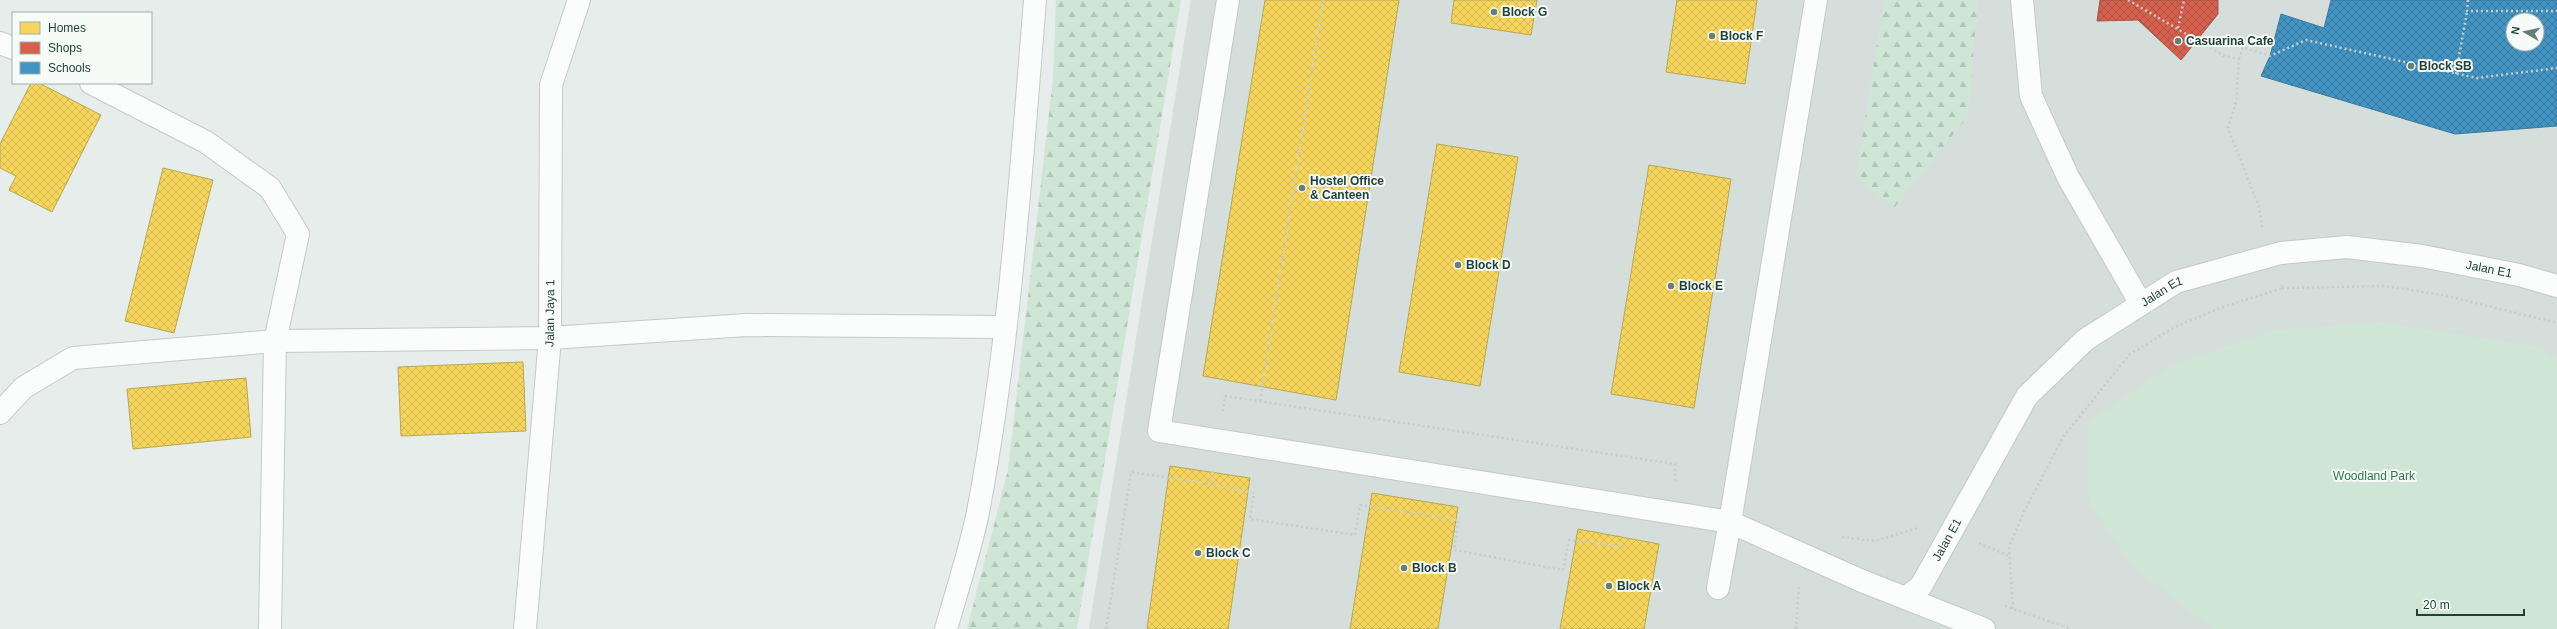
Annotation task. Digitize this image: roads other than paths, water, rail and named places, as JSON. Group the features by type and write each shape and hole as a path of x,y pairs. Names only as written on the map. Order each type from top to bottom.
{"street":[{"name":"Jalan Jaya 1","path":"525,629 550,338 551,85 579,0"},
{"path":"946,629 978,512 1005,327 1017,222 1035,0"},
{"path":"1228,0 1159,431 1730,522 1862,581 1984,629"},
{"path":"1718,588 1816,0"},
{"path":"2022,0 2031,96 2068,177 2141,304"},
{"path":"0,43 12,48"},
{"path":"93,84 206,142 270,188 298,234 275,341 270,629"},
{"name":"Jalan E1","path":"1907,598 1921,586 2027,396 2085,340 2176,282 2282,253 2347,247 2422,256 2519,275 2557,286"},
{"path":"0,413 23,388 73,358 275,341 550,338 755,325 1005,327"}],"place":[{"name":"Block G","path":"1494,12"},
{"name":"Block F","path":"1712,36"},
{"name":"Casuarina Cafe","path":"2178,41"},
{"name":"Block SB","path":"2411,66"},
{"name":"Hostel Office & Canteen","path":"1302,188"},
{"name":"Block D","path":"1458,265"},
{"name":"Block E","path":"1671,286"},
{"name":"Block C","path":"1198,553"},
{"name":"Block B","path":"1404,568"},
{"name":"Block A","path":"1609,586"}],"park label":[{"name":"Woodland Park","path":"2374,476"}]}
